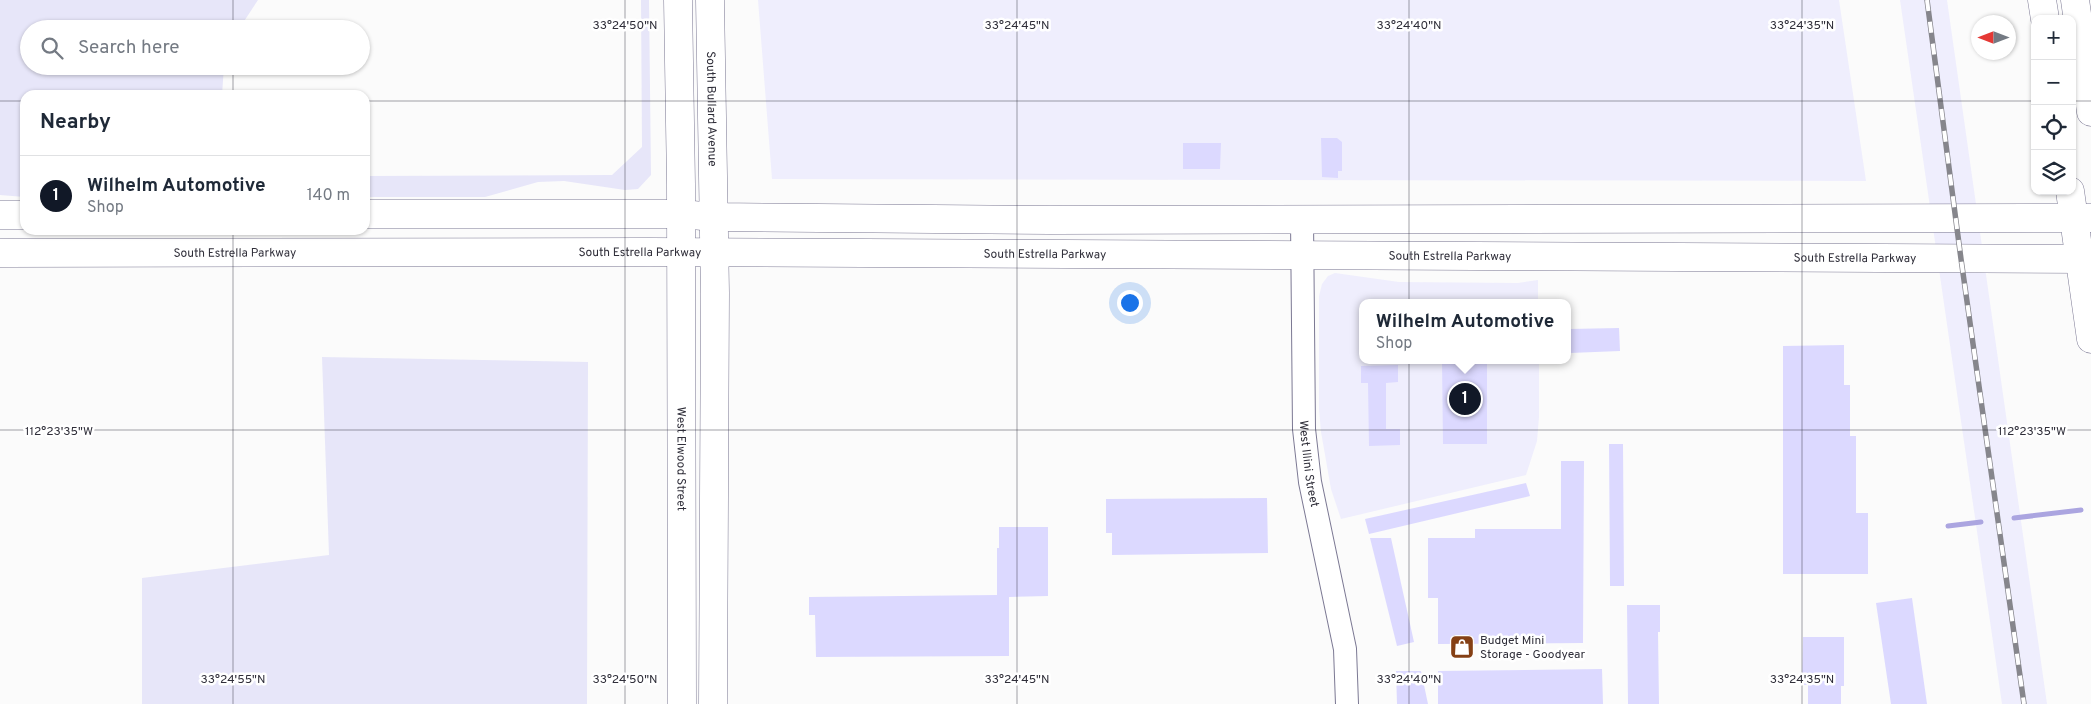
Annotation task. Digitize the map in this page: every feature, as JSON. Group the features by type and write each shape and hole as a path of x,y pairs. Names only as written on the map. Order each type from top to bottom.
{"main road":[{"path":"678,0 681,214"},
{"name":"South Bullard Avenue","path":"710,0 714,217"},
{"path":"2042,0 2044,15"},
{"path":"2075,0 2091,112"},
{"path":"2072,195 2082,218 2091,339"},
{"path":"0,214 20,214"},
{"path":"370,214 681,214 714,217 1050,220 2082,218"},
{"name":"West Elwood Street","path":"681,214 682,704"},
{"path":"713,704 714,217"},
{"name":"South Estrella Parkway","path":"0,253 1303,254 2085,259"}],"street":[{"name":"West Illini Street","path":"1302,219 1304,429 1310,482 1345,649 1347,704"}],"shaded area":[{"path":"0,0 258,0 245,20 20,20 20,75 223,75 222,90 20,90 20,197 0,195"},
{"path":"641,0 649,0 651,175 638,189 625,190 564,181 538,182 485,197 370,197 370,176 612,175 642,147"},
{"path":"758,0 1839,0 1866,181 772,179"},
{"path":"1900,0 1947,0 2047,704 2002,704"},
{"path":"1335,273 1399,282 1518,283 1538,280 1538,299 1359,299 1359,364 1539,364 1537,441 1526,475 1341,519 1331,489 1319,409 1319,296 1322,284 1328,276"},
{"path":"322,357 588,362 587,704 142,704 142,578 329,555"}],"building":[{"path":"1321,138 1337,138 1342,142 1342,171 1338,171 1338,178 1322,177"},
{"path":"1183,143 1221,143 1220,169 1183,169"},
{"path":"1619,328 1620,351 1571,353 1571,329"},
{"path":"1844,345 1844,385 1850,385 1850,436 1856,436 1856,513 1868,513 1868,574 1783,574 1783,346"},
{"path":"1442,364 1487,364 1487,444 1443,444"},
{"path":"1398,365 1398,382 1386,383 1386,429 1400,429 1400,445 1369,446 1368,383 1361,383 1361,366"},
{"path":"1609,444 1623,444 1624,586 1610,586"},
{"path":"1561,461 1584,461 1583,643 1438,644 1438,598 1428,598 1428,538 1475,538 1475,529 1561,529"},
{"path":"1526,483 1530,496 1369,534 1365,519"},
{"path":"1267,498 1268,553 1112,555 1112,533 1106,533 1106,499"},
{"path":"999,527 1048,527 1048,596 1009,597 1009,656 816,657 815,615 809,615 809,597 997,595"},
{"path":"1370,538 1391,538 1414,642 1397,646"},
{"path":"1912,598 1927,704 1891,704 1876,603"},
{"path":"1627,605 1660,605 1660,632 1658,632 1659,704 1628,704"},
{"path":"1803,637 1844,637 1844,686 1841,686 1841,704 1808,704 1808,685 1802,685"},
{"path":"1602,669 1603,704 1438,704 1438,671"},
{"path":"1396,671 1421,671 1428,704 1397,704"}],"waterway":[{"path":"2014,518 2081,510"},
{"path":"1948,526 1981,522"}],"railway":[{"path":"1927,0 1961,259 2024,704"}],"place":[{"name":"Wilhelm Automotive","path":"1465,399"},
{"name":"Budget Mini Storage - Goodyear","path":"1462,647"}]}
